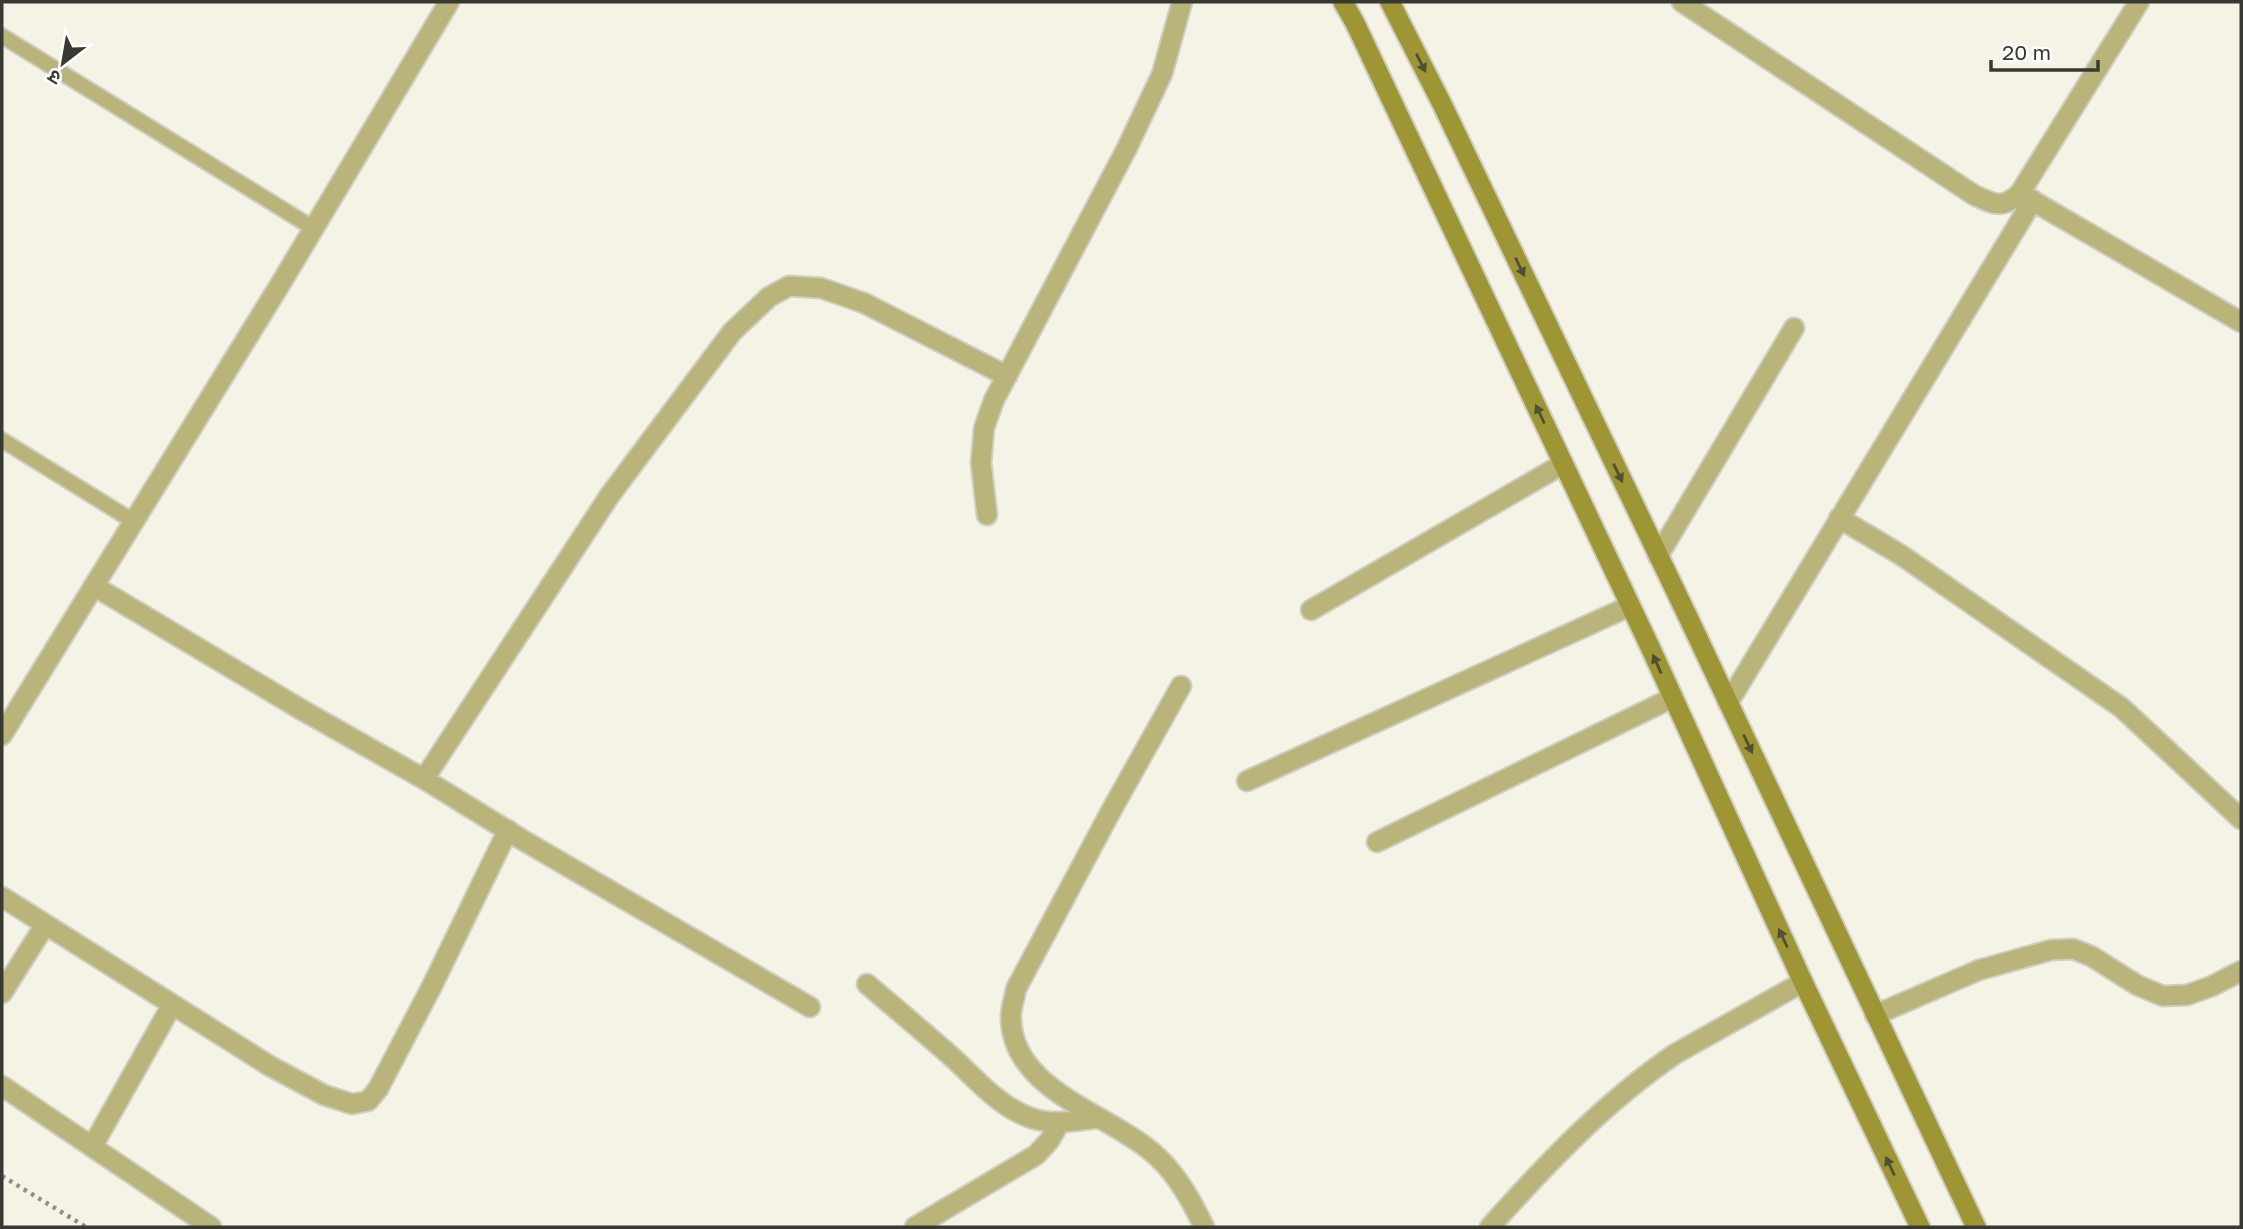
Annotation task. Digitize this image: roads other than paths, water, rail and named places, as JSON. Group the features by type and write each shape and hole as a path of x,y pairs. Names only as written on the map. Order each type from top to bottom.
{"main road":[{"path":"1343,2 1356,23 1920,1227"},
{"path":"1390,2 1442,104 1976,1227"}],"street":[{"path":"2,735 449,2"},
{"path":"987,516 981,463 984,428 994,400 1127,148 1156,86 1182,2"},
{"path":"1682,2 1974,195 1996,205 2026,197 2241,322"},
{"path":"1728,703 2139,2"},
{"path":"424,779 610,495 732,332 769,297 789,286 821,288 864,303 1007,376"},
{"path":"1658,556 1794,328"},
{"path":"1311,610 1563,464"},
{"path":"1839,517 1901,555 2122,708 2241,819"},
{"path":"94,586 810,1007"},
{"path":"1247,781 1630,606"},
{"path":"1181,686 1016,989 1011,1015 1018,1048 1031,1070 1052,1088 1133,1137 1154,1154 1179,1183 1204,1227"},
{"path":"1377,842 1672,698"},
{"path":"2,897 270,1066 324,1095 352,1104 368,1101 378,1090 508,830"},
{"path":"2,993 45,925"},
{"path":"1875,1015 1979,970 2051,950 2073,949 2091,956 2137,985 2162,996 2187,995 2241,971"},
{"path":"1490,1227 1544,1167 1620,1096 1655,1068 1803,982"},
{"path":"867,984 999,1101 1035,1120 1060,1122 1098,1118"},
{"path":"92,1147 172,1005"},
{"path":"2,1086 211,1227"},
{"path":"915,1227 1036,1155 1049,1141 1060,1122"}],"lane":[{"path":"2,36 313,229"},
{"path":"2,440 133,521"}]}
